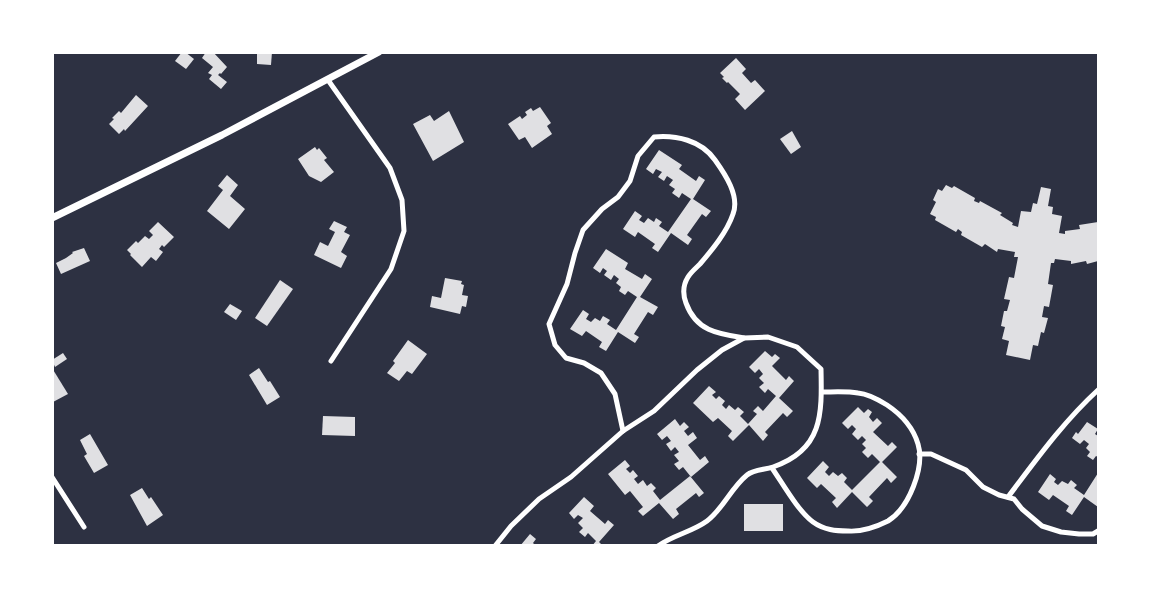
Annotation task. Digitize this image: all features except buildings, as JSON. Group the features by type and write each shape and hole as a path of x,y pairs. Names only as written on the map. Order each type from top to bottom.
{"street":[{"path":"52,218 135,179 379,52"},
{"path":"328,80 390,168 402,200 404,231 392,269 331,361"},
{"path":"623,431 615,394 602,374 584,363 566,358 555,345 549,324 567,284 583,231 630,181 638,156 654,137 674,137 698,144 711,154 732,190 734,213 720,238 687,278 683,295 689,313 699,325 715,334 744,338 768,337 797,346 821,369 822,392 817,432 805,447 772,468 760,469 747,474 708,520 686,533 668,538 658,546"},
{"path":"495,546 511,525 539,499 571,477 623,431 654,411 697,370 722,350 744,338"},
{"path":"1008,497 1041,454 1098,390"},
{"path":"772,468 812,522 825,529 855,531 870,528 890,520 903,505 913,487 920,465 918,445 911,428 899,413 878,399 859,393 822,392"},
{"path":"919,454 931,454 966,470 983,487 1014,499 1042,526 1061,532 1079,534 1094,534 1098,531"},
{"path":"52,477 84,527"}]}
